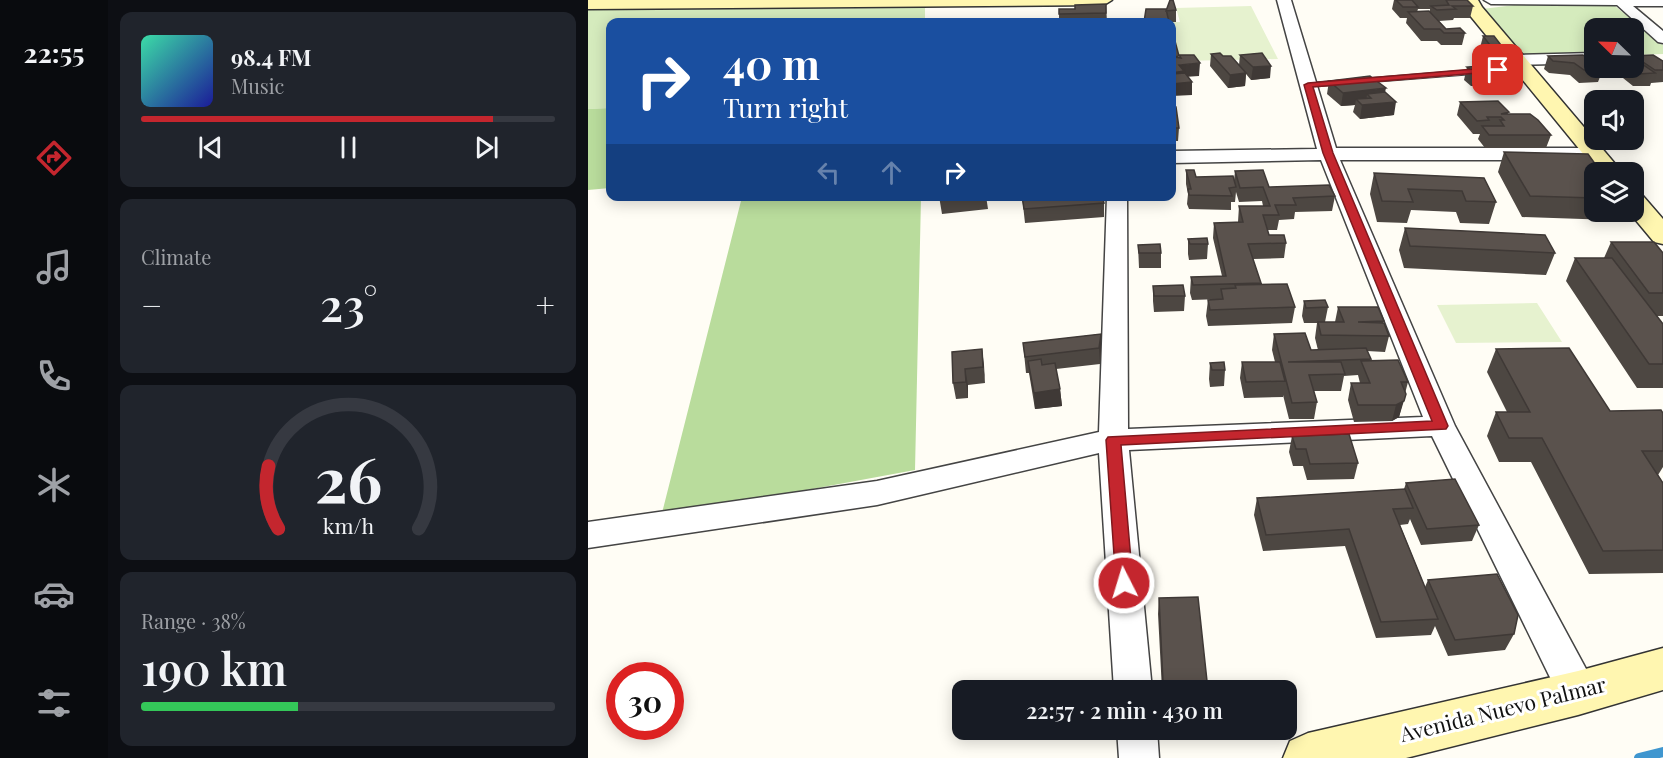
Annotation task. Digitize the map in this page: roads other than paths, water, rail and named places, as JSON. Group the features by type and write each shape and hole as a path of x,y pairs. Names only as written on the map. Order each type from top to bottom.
{"main road":[{"path":"588,4 1104,0"},
{"path":"1470,0 1474,9 1601,162"},
{"path":"1644,213 1663,236"},
{"name":"Avenida Nuevo Palmar","path":"1308,758 1578,693 1663,669"}],"street":[{"path":"1491,0 1663,2"},
{"path":"1621,2 1663,39"},
{"path":"1280,10 1300,59 1328,153 1441,426 1578,693"},
{"path":"1520,64 1584,59"},
{"path":"1176,157 1328,153 1594,154"},
{"path":"1118,201 1113,440 1132,680"},
{"path":"588,535 877,493 1050,452 1113,440 1441,426"},
{"path":"1138,740 1139,758"}],"lane":[{"path":"1308,85 1520,64"}],"waterway":[{"path":"1639,758 1663,752"}]}
